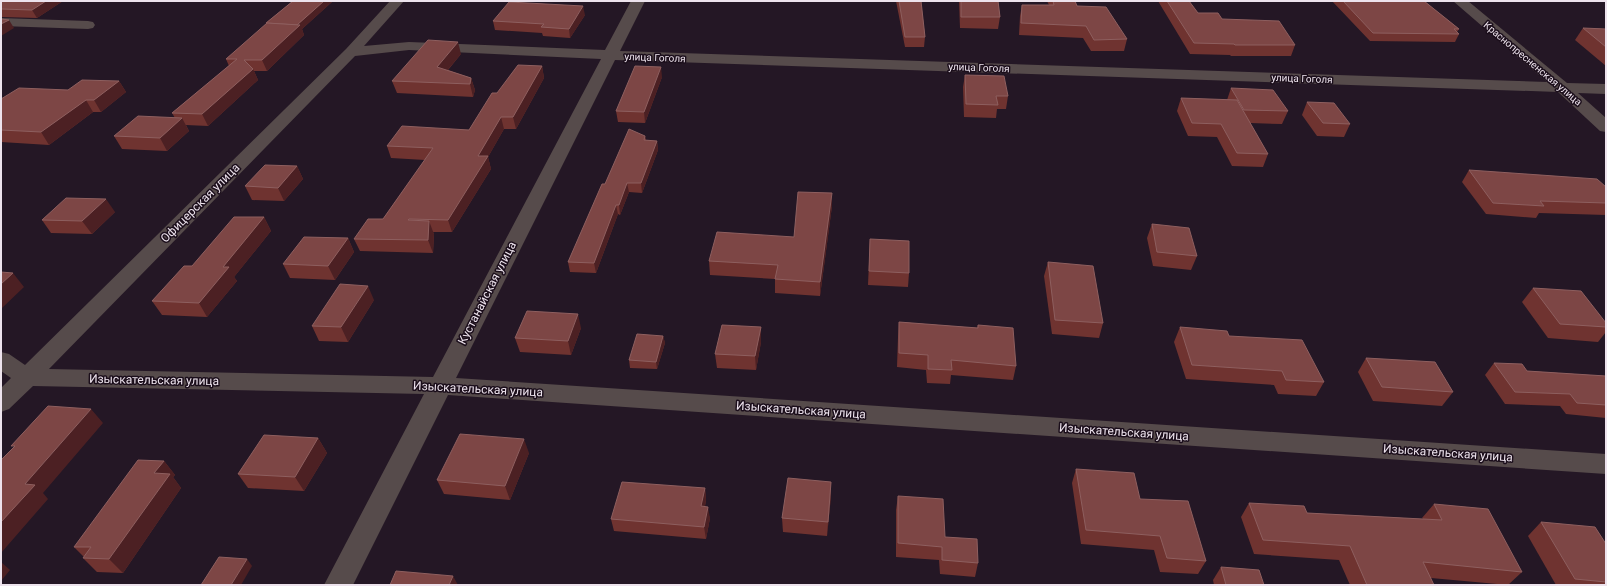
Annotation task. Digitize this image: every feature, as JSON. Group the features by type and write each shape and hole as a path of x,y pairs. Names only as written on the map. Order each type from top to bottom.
{"street":[{"name":"Офицерская улица","path":"1,403 352,52 397,1"},
{"name":"Кустанайская улица","path":"338,585 638,1"},
{"name":"Краснопресненская улица","path":"1460,1 1562,87 1606,127"},
{"path":"1,22 88,26"},
{"name":"улица Гоголя","path":"352,52 410,46 609,55 1606,89"},
{"path":"1,360 26,377"},
{"name":"Изыскательская улица","path":"26,377 439,386 1606,464"}],"building":[{"path":"1,1 46,1 32,10 1,9"},
{"path":"293,1 324,1 297,25 266,23"},
{"path":"899,1 921,1 925,37 905,37"},
{"path":"961,1 998,1 1000,17 961,17"},
{"path":"1053,1 1075,1 1077,6 1106,7 1127,39 1094,40 1086,26 1021,23 1022,5 1054,5"},
{"path":"1167,1 1189,1 1198,13 1218,13 1222,19 1279,21 1295,45 1194,43"},
{"path":"1343,1 1424,1 1459,29 1454,29 1459,34 1373,33"},
{"path":"509,2 583,6 569,29 541,27 544,24 493,21"},
{"path":"1,19 9,20 1,24"},
{"path":"267,23 300,25 262,60 244,60 253,69 202,114 172,113 237,59 226,59"},
{"path":"1583,28 1606,29 1606,47"},
{"path":"428,40 458,42 437,67 471,78 470,84 392,81"},
{"path":"518,65 542,66 513,117 501,117 478,156 488,156 448,220 408,220 429,221 428,240 354,239 368,219 383,219 433,148 387,146 402,126 469,130 492,93 497,93"},
{"path":"635,66 661,67 644,112 616,111"},
{"path":"965,75 1004,76 1008,96 996,96 998,105 966,104"},
{"path":"82,80 119,81 94,100 86,100 41,132 1,130 1,99 19,88 68,90"},
{"path":"1231,88 1273,90 1288,111 1244,110"},
{"path":"1181,98 1237,100 1268,154 1237,153 1221,124 1192,123"},
{"path":"1307,102 1334,103 1350,124 1323,123"},
{"path":"138,116 182,118 160,138 114,136"},
{"path":"629,129 645,136 644,140 657,141 641,183 627,183 619,205 616,205 594,263 568,262 602,184 605,184"},
{"path":"265,165 297,166 278,188 245,186"},
{"path":"1469,170 1597,179 1606,187 1606,203 1540,201 1544,206 1493,203"},
{"path":"798,192 832,193 820,282 775,279 778,265 709,261 717,232 794,237"},
{"path":"66,198 106,199 82,221 42,220"},
{"path":"234,217 264,217 223,267 229,267 199,303 152,301 184,266 192,266"},
{"path":"1152,224 1189,228 1197,256 1157,252"},
{"path":"304,237 348,238 328,266 283,264"},
{"path":"870,239 909,241 909,273 869,271"},
{"path":"1048,262 1093,266 1103,323 1055,320"},
{"path":"1,272 13,273 1,284"},
{"path":"340,284 368,286 341,327 312,326"},
{"path":"1533,288 1581,291 1606,323 1606,327 1560,324"},
{"path":"527,311 578,314 568,341 515,338"},
{"path":"899,322 978,328 978,325 1013,328 1016,366 951,360 952,370 928,369 928,355 899,353"},
{"path":"722,325 761,327 755,356 715,354"},
{"path":"1180,327 1227,331 1229,336 1302,340 1324,382 1286,380 1282,371 1192,365"},
{"path":"637,334 663,336 656,362 629,360"},
{"path":"1366,358 1435,362 1453,392 1382,387"},
{"path":"1494,363 1522,364 1527,371 1606,376 1606,405 1577,403 1570,394 1515,392"},
{"path":"48,406 91,409 25,484 35,485 1,522 1,460 15,446 11,446"},
{"path":"460,434 524,439 505,486 437,480"},
{"path":"264,435 318,438 295,477 238,474"},
{"path":"138,460 164,461 154,473 170,474 109,559 83,558 91,547 74,547"},
{"path":"1076,469 1134,473 1140,499 1188,501 1206,561 1167,558 1160,536 1086,530"},
{"path":"788,478 831,482 828,522 782,518"},
{"path":"622,482 705,488 701,506 708,507 704,527 611,519"},
{"path":"898,496 943,499 945,537 977,539 978,563 942,560 942,547 898,543"},
{"path":"1249,503 1304,506 1307,513 1442,520 1434,504 1488,509 1522,572 1423,562 1434,585 1367,585 1350,546 1263,540"},
{"path":"1541,522 1595,527 1606,544 1606,582 1575,579"},
{"path":"219,557 247,559 231,585 201,585"},
{"path":"1221,567 1259,570 1264,585 1226,585"},
{"path":"396,571 453,576 449,585 390,585"}]}
